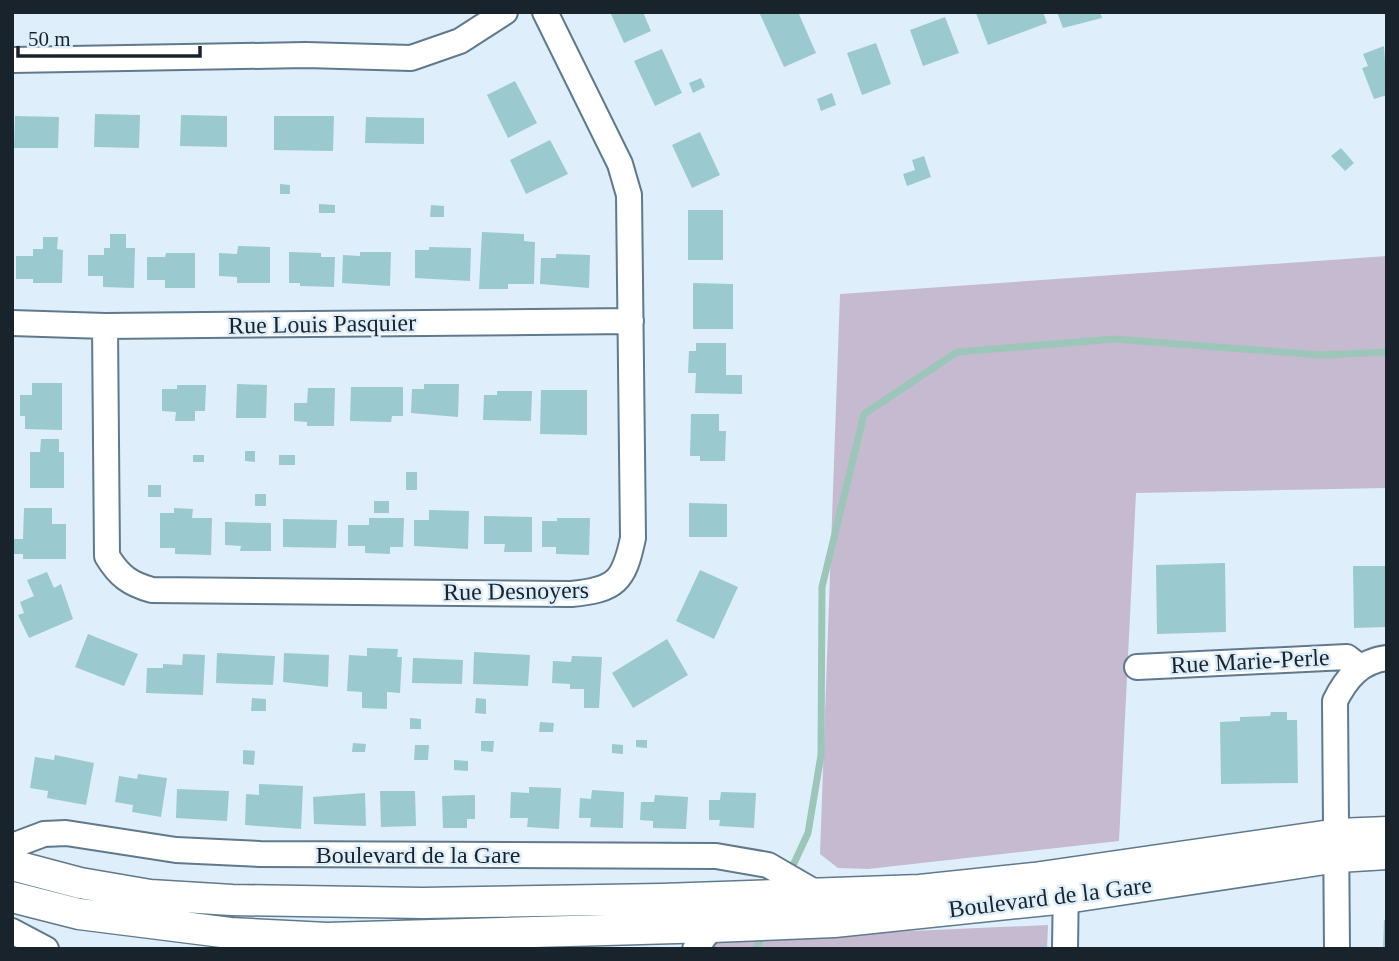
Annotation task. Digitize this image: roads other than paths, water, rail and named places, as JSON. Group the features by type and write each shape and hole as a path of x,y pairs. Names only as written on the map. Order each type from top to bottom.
{"street":[{"path":"12,60 306,55 411,58 460,41 505,12"},
{"name":"Rue Desnoyers","path":"105,326 107,556 117,573 133,585 152,590 571,594 594,592 617,583 627,568 632,538 629,195 620,164 545,12"},
{"name":"Rue Louis Pasquier","path":"12,323 105,326 631,321"},
{"name":"Rue Marie-Perle","path":"1137,667 1347,657 1360,667"},
{"name":"Rue Marie-Perle","path":"1337,949 1335,701 1344,682 1360,667 1387,658"},
{"name":"Boulevard de la Gare","path":"12,897 104,917 230,933 327,938 704,938 834,922 1338,845 1387,832"},
{"name":"Boulevard de la Gare","path":"12,846 44,834 66,833 176,850 260,854 716,856 768,865 818,894"},
{"name":"Boulevard de la Gare","path":"1338,845 1387,854"},
{"name":"Boulevard de la Gare","path":"12,865 80,883 150,895 232,900 423,903 1066,885"},
{"path":"1065,949 1066,885"},
{"path":"12,931 46,949"}],"waterway":[{"path":"790,872 808,833 821,755 822,587 864,414 957,352 1114,339 1321,355 1387,352"},
{"path":"756,949 764,931"}]}
